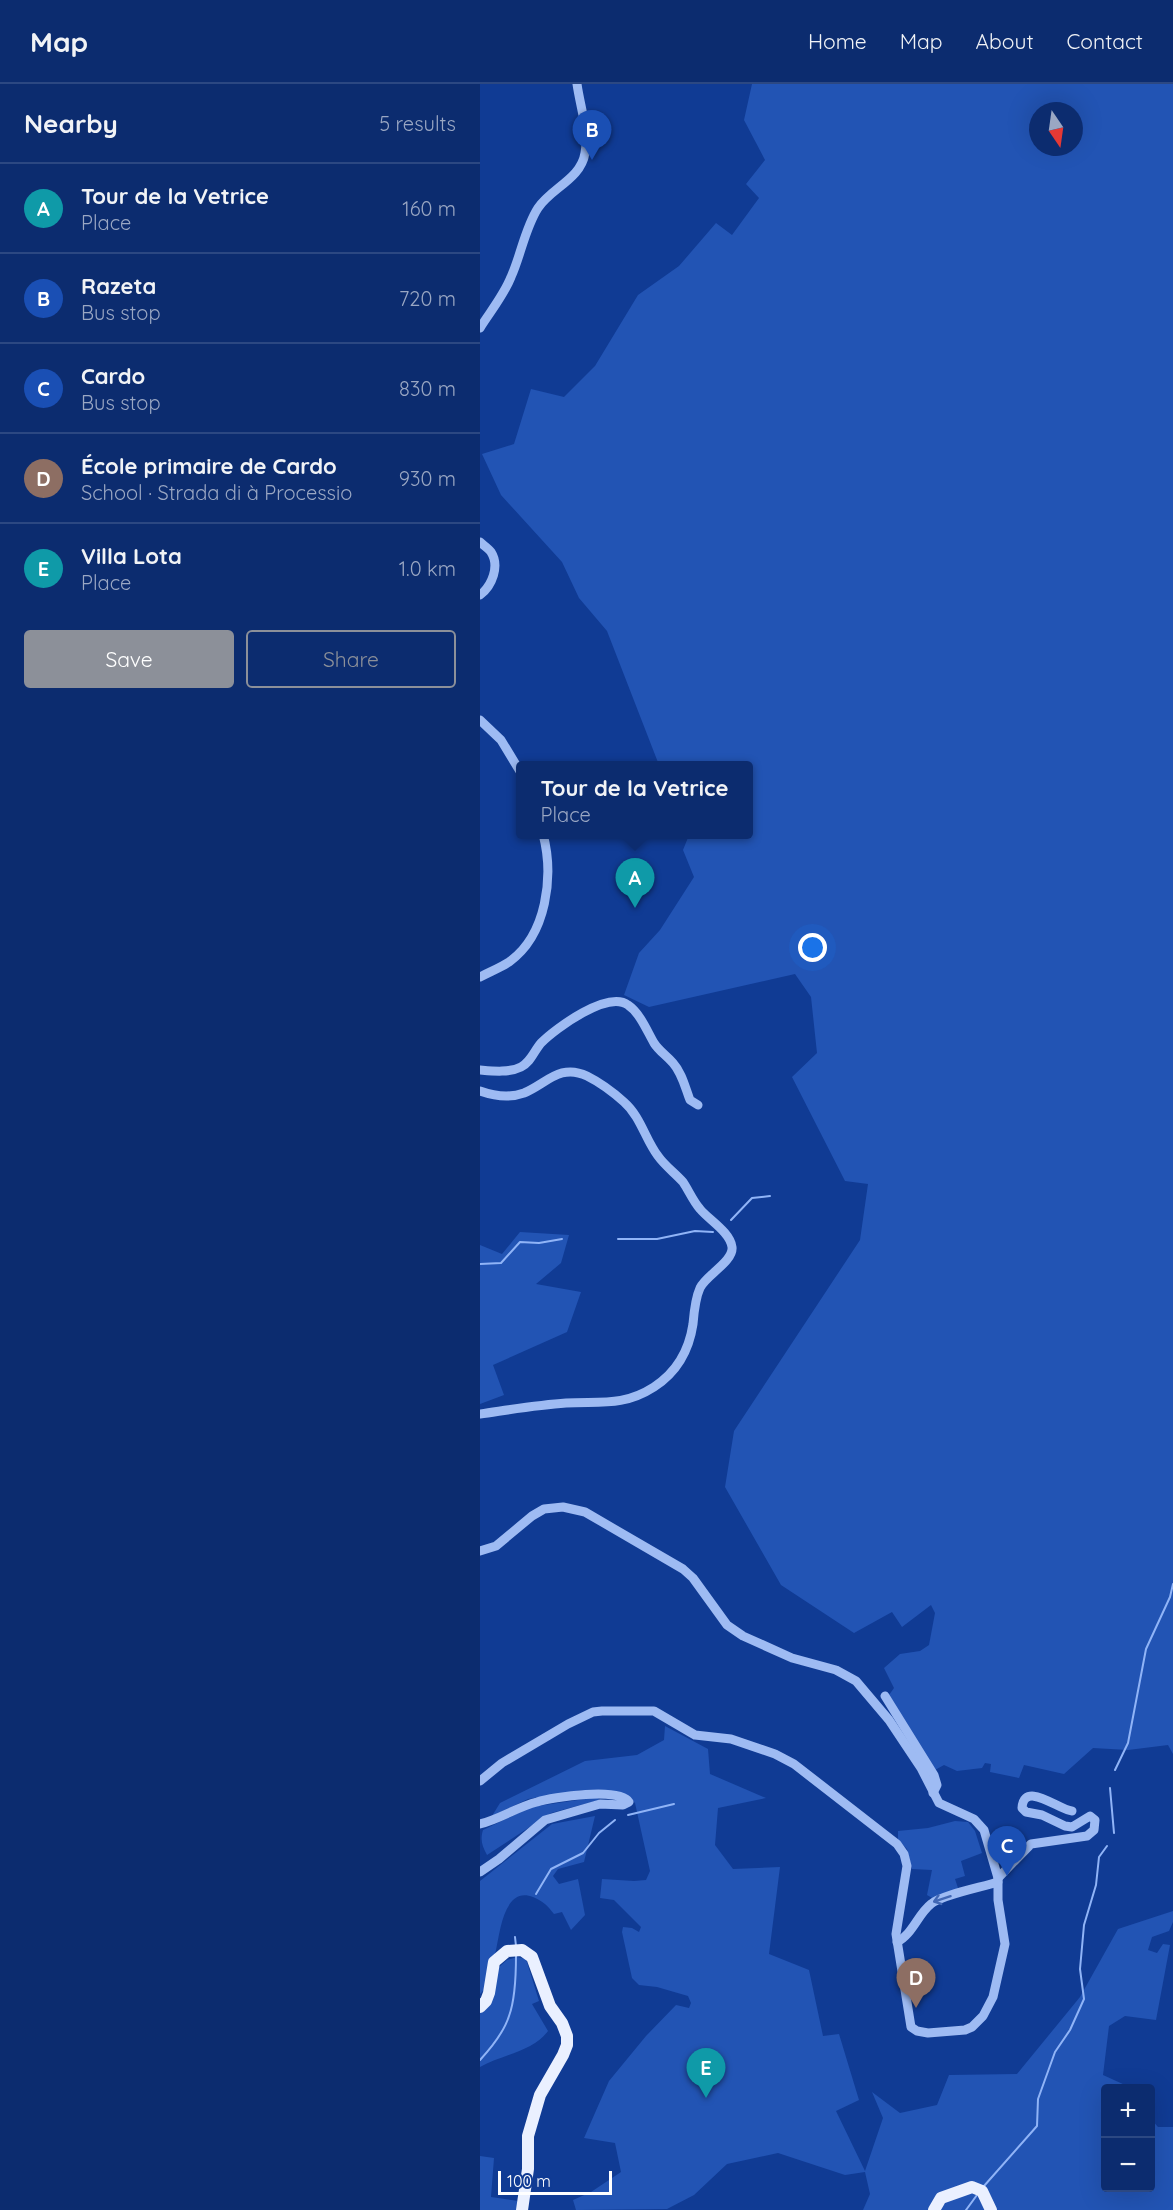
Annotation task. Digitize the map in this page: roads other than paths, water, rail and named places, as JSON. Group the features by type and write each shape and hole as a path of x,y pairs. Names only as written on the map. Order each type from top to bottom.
{"main road":[{"path":"482,2003 489,1993 494,1962 507,1951 522,1950 532,1957 550,2006 562,2023 567,2036 567,2045 563,2055 540,2095 528,2136 528,2169 522,2210"},
{"path":"934,2210 941,2198 972,2187 982,2191 991,2210"}],"street":[{"path":"480,328 510,279 537,208 580,167 585,153 585,138 577,84"},
{"path":"480,542 491,552 495,565 493,579 480,595"},
{"path":"480,720 501,740 516,765"},
{"path":"480,976 509,961 524,947 536,925 548,882 544,839"},
{"path":"480,1070 518,1069 527,1064 539,1045 576,1017 608,1001 619,1001 629,1005 639,1018 659,1050 673,1063 680,1074 690,1100 698,1105"},
{"path":"480,1090 508,1096 524,1093 556,1074 573,1072 586,1076 624,1102 636,1115 657,1156 683,1183 701,1210 724,1233 732,1244 733,1250 729,1258 701,1286 696,1298 692,1334 685,1354 674,1371 653,1388 629,1399 608,1404 567,1403 480,1414"},
{"path":"480,1551 496,1546 544,1509 563,1507 585,1512 683,1569 693,1578 727,1626 743,1636 792,1658 836,1670 856,1681 889,1720 921,1768 939,1803 974,1819 984,1830 998,1880 1005,1944 993,1996 983,2016 972,2027 960,2032 928,2033 911,2027 897,1942 897,1926 907,1866 904,1854 897,1844 794,1764 775,1754 731,1739 695,1735 659,1713 645,1710 593,1712 502,1763 480,1781"},
{"path":"885,1696 934,1775 936,1785 933,1792"},
{"path":"480,1824 496,1820 538,1801 592,1794 620,1795 627,1798 629,1802 623,1805 600,1804 545,1820 480,1872"},
{"path":"897,1942 903,1940 924,1910 933,1902 998,1880 1017,1856 1034,1843 1087,1836 1094,1830 1096,1823 1093,1817 1088,1816 1072,1827 1042,1815 1026,1812 1022,1808 1022,1803 1026,1798 1036,1796 1045,1798 1055,1805 1072,1811"}],"waterway":[{"path":"731,1220 752,1198 770,1196"},
{"path":"618,1239 657,1239 695,1231 713,1232"},
{"path":"480,1264 501,1263 520,1242 539,1243 562,1239"},
{"path":"1115,1770 1128,1743 1146,1649 1170,1597 1173,1584"},
{"path":"1110,1788 1114,1833"},
{"path":"628,1815 674,1804"},
{"path":"536,1894 551,1869 583,1853 599,1833 615,1820"},
{"path":"984,2186 1037,2126 1038,2099 1055,2052 1070,2030 1084,1999 1080,1969 1084,1925 1096,1885 1099,1857 1107,1846"},
{"path":"515,1937 516,1946"},
{"path":"480,2060 501,2034 507,2022 514,1994 516,1955"},
{"path":"966,2210 977,2195"}],"place":[{"name":"Razeta","path":"592,160"},
{"name":"Tour de la Vetrice","path":"635,908"},
{"name":"Cardo","path":"1007,1876"},
{"name":"École primaire de Cardo","path":"916,2008"},
{"name":"Villa Lota","path":"706,2098"}]}
